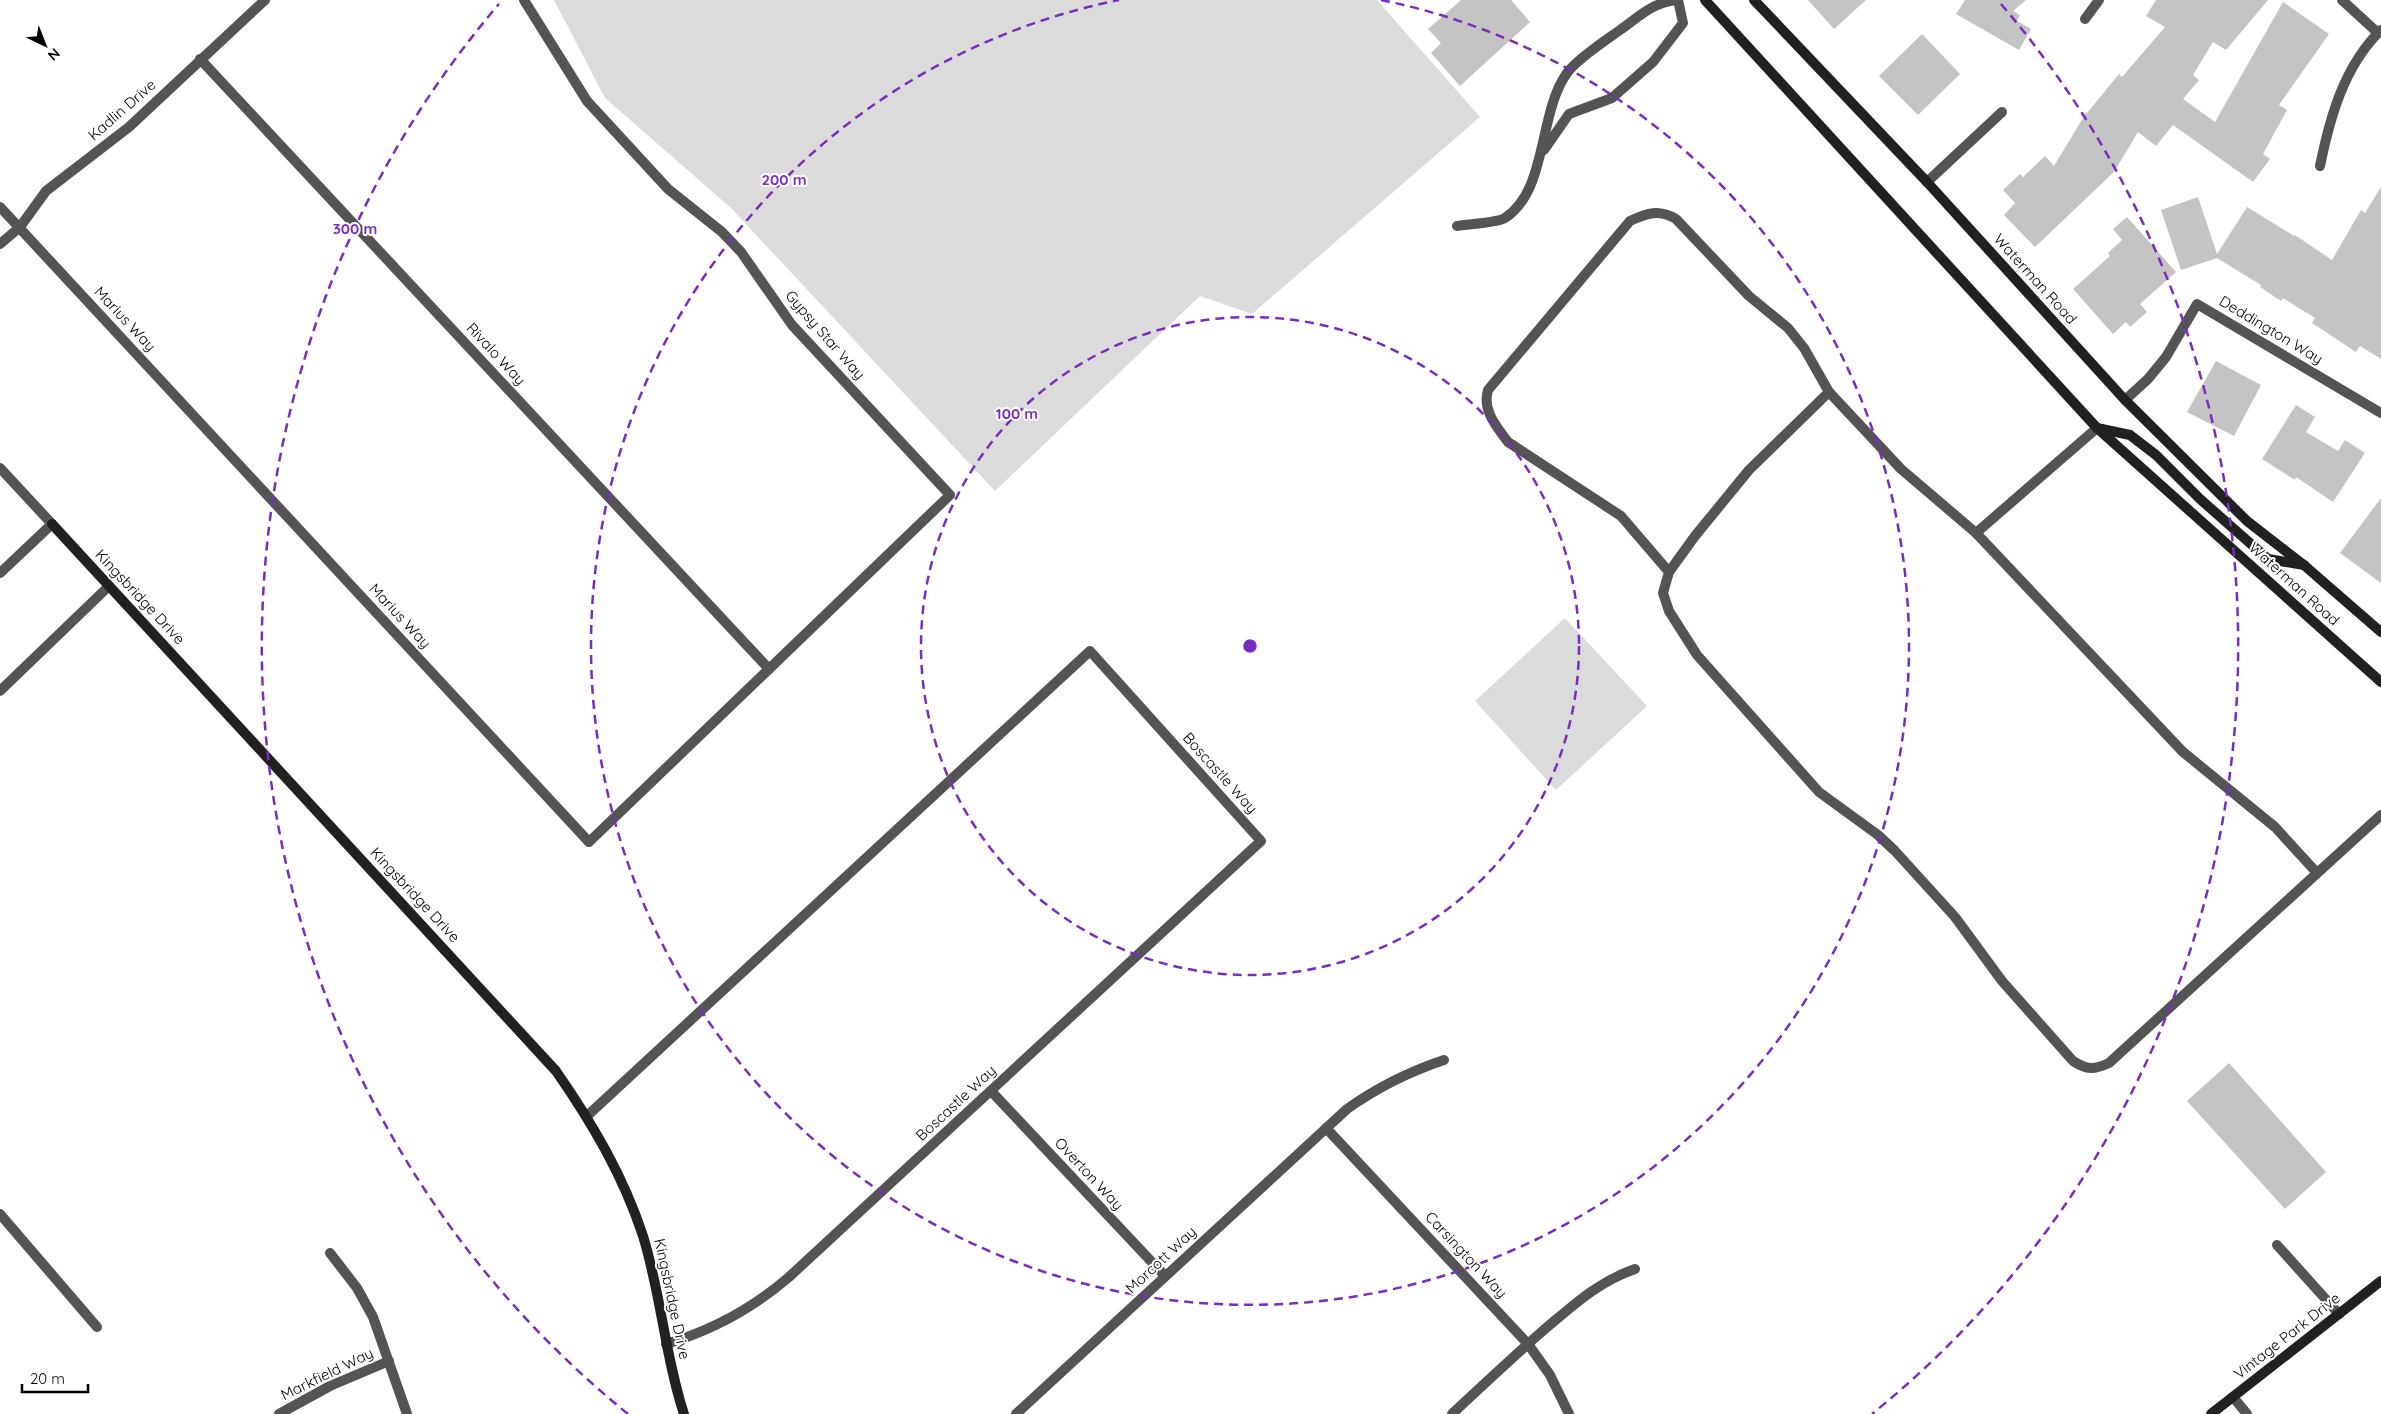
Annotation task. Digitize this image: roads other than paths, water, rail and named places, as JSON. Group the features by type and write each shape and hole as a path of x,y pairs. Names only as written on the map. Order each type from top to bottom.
{"street":[{"name":"Kadlin Drive","path":"0,244 20,227 46,191 129,127 265,0"},
{"name":"Gypsy Star Way","path":"524,0 587,101 668,189 716,226 741,252 792,325 950,495 769,669"},
{"path":"1456,226 1504,218 1526,196 1542,152 1548,115 1567,73 1602,43 1659,2 1677,0 1683,24 1653,62 1612,98 1569,114 1542,152"},
{"name":"Waterman Road","path":"1706,0 2097,428 2381,682"},
{"name":"Waterman Road","path":"1754,0 1927,182 2125,400 2247,521 2305,566 2381,632"},
{"path":"2085,19 2099,0"},
{"path":"2320,166 2328,126 2341,91 2357,61 2379,32 2342,0"},
{"name":"Rivalo Way","path":"200,59 769,669"},
{"path":"1927,182 2002,112"},
{"path":"0,207 20,227"},
{"path":"1669,572 1621,516 1508,442 1494,424 1488,412 1486,397 1493,382 1630,221 1656,212 1666,213 1676,219 1749,296 1788,328 1804,348 1829,392 1901,469 1976,533 2183,752 2275,827 2317,873"},
{"name":"Marius Way","path":"20,227 589,842 769,669"},
{"name":"Deddington Way","path":"2125,400 2148,379 2166,357 2197,304 2381,413"},
{"path":"1829,392 1749,470 1695,536 1669,572 1663,593 1669,611 1697,655 1820,792 1878,835 1895,851 1955,917 2002,981 2073,1061 2084,1068 2096,1069 2109,1063 2381,815"},
{"path":"1976,533 2097,428"},
{"name":"Waterman Road","path":"2097,428 2130,435 2156,455 2200,499 2268,560 2305,566"},
{"name":"Kingsbridge Drive","path":"0,468 526,1036 556,1071 587,1116 607,1150 627,1192 643,1236 657,1291 675,1384 684,1414"},
{"path":"0,573 52,524"},
{"path":"0,691 109,586"},
{"name":"Boscastle Way","path":"587,1116 1090,651 1261,841 768,1295 735,1317 695,1335 666,1344"},
{"name":"Morcott Way","path":"1016,1414 1347,1109 1377,1088 1410,1072 1444,1060"},
{"name":"Overton Way","path":"991,1091 1164,1276"},
{"name":"Carsington Way","path":"1326,1128 1528,1344 1550,1375 1568,1414"},
{"path":"0,1214 97,1327"},
{"path":"2277,1246 2339,1314"},
{"path":"330,1252 361,1295 373,1317 407,1414"},
{"path":"1452,1414 1590,1290 1614,1276 1635,1269"},
{"name":"Vintage Park Drive","path":"2211,1414 2381,1281"},
{"name":"Markfield Way","path":"279,1414 330,1386 389,1361"},
{"path":"2233,1397 2247,1414"}]}
